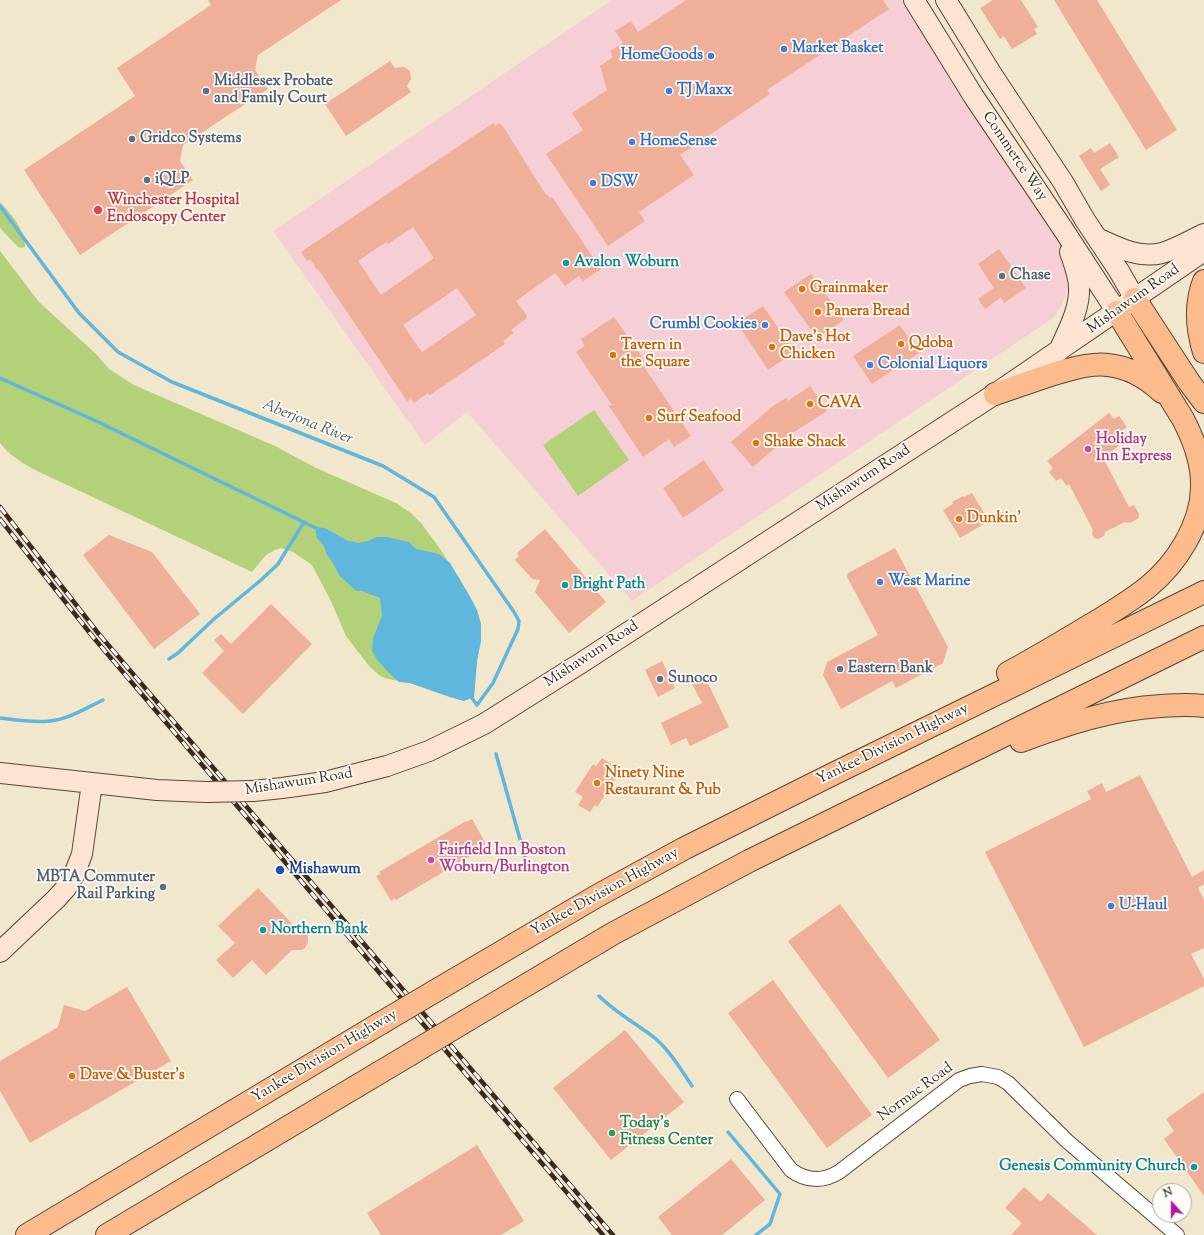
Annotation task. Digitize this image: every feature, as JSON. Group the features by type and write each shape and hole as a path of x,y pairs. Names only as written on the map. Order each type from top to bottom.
{"highway":[{"path":"1204,281 1198,307 1200,335 1204,352"},
{"path":"1135,300 1189,382 1204,402"},
{"path":"825,778 1099,620 1139,594 1161,575 1179,552 1191,530 1199,508 1202,488 1199,461 1194,442 1184,419 1117,312"},
{"path":"995,394 1084,366 1107,365 1124,369 1144,378 1157,388 1175,406"},
{"name":"Yankee Division Highway","path":"27,1235 381,1023 597,896 685,848 1204,592"},
{"path":"107,1235 583,951 656,910 749,861 1204,637"},
{"path":"909,782 1054,729 1098,715 1151,706 1204,706"}],"main road":[{"name":"Commerce Way","path":"914,0 974,97 1117,312"},
{"name":"Commerce Way","path":"946,0 991,73 1063,182 1119,271 1135,300"},
{"path":"1059,351 1075,314 1080,289 1078,277 1063,229"},
{"path":"1097,238 1126,251 1148,254 1162,253 1204,234"},
{"name":"Mishawum Road","path":"0,773 157,790 206,792 252,791 312,784 341,778 381,768 428,751 484,724 575,666 995,394 1135,300 1204,251"},
{"path":"0,952 56,900 74,875 82,854 92,782"}],"street":[{"name":"Normac Road","path":"737,1099 791,1170 804,1177 822,1179 839,1172 959,1080 978,1074 998,1077 1011,1085 1067,1141 1177,1235"}],"shaded area":[{"path":"612,0 908,0 1063,246 1069,274 1068,290 1062,305 1053,318 632,601 467,412 425,445 273,231"}],"green space":[{"path":"0,202 20,228 23,234 25,247 18,247 0,228"},
{"path":"0,251 39,302 96,354 109,369 134,385 275,446 316,468 396,503 411,513 421,523 438,546 461,581 477,610 481,624 481,634 474,697 464,701 410,683 380,676 369,666 346,636 330,599 312,565 293,552 281,548 275,550 266,555 252,572 36,470 23,463 5,449 0,443"},
{"path":"594,410 629,460 578,496 543,445"}],"water":[{"path":"315,527 325,528 346,540 358,543 377,537 387,537 409,542 416,549 439,554 450,563 477,610 481,624 481,641 477,661 474,697 464,701 410,683 399,682 389,673 378,661 372,651 373,638 382,616 380,598 362,591 356,591 339,575 327,555 324,546 317,538"}],"building":[{"path":"208,0 341,0 258,55 255,70 268,89 183,145 180,161 193,180 80,255 24,170 135,96 117,68 211,5"},
{"path":"686,0 883,0 889,9 767,90 770,94 680,155 694,175 639,212 645,221 608,246 546,154 583,130 572,113 607,90 600,66 613,57 610,51 623,43 615,31 631,21 638,32"},
{"path":"993,0 1021,0 1038,27 1034,29 1037,34 1012,49 1004,36 1000,39 980,8"},
{"path":"1054,0 1097,0 1177,130 1146,150"},
{"path":"390,61 395,68 404,67 410,71 411,79 407,86 411,92 346,136 325,104"},
{"name":"Avalon Woburn","path":"493,123 495,126 499,123 504,128 546,195 547,194 550,198 552,197 601,269 583,281 579,276 565,286 555,273 516,301 527,318 511,330 514,333 503,341 505,344 430,395 428,393 414,403 411,399 407,401 318,269 317,270 310,259 307,261 301,252","holes":["413,227 434,258 381,295 358,261 386,242 388,244","457,288 476,315 422,352 403,325"]},
{"path":"1110,143 1119,157 1100,169 1110,185 1101,191 1079,156 1091,148 1094,153"},
{"name":"Chase","path":"999,249 1026,288 1004,303 1001,297 985,309 978,299 994,288 978,264"},
{"name":"Panera Bread","path":"811,274 844,320 817,338 784,292"},
{"path":"763,306 795,352 768,370 737,323"},
{"path":"614,317 645,361 642,364 691,436 674,447 669,439 643,457 609,406 612,405 576,352 585,346 581,339"},
{"path":"900,325 919,353 872,384 853,356"},
{"path":"810,386 827,411 791,434 753,467 731,442 773,406 786,398 788,401"},
{"path":"1109,413 1114,419 1119,416 1127,427 1123,430 1129,438 1103,458 1129,507 1134,505 1139,514 1139,518 1130,523 1125,522 1105,532 1104,536 1098,539 1094,538 1092,534 1093,530 1069,484 1067,486 1061,478 1056,481 1049,472 1053,468 1047,461"},
{"path":"704,460 724,490 683,518 663,488"},
{"path":"972,493 989,521 960,538 943,510 953,504 952,502"},
{"name":"Bright Path","path":"545,529 606,602 569,633 535,592 540,580 532,579 515,560 519,556 517,553"},
{"path":"109,535 152,552 200,614 154,649 83,555"},
{"path":"895,548 948,647 943,663 896,688 892,681 841,709 823,675 827,662 878,635 847,577 848,573"},
{"path":"271,604 312,644 243,714 202,673 224,651 214,640 221,634 231,644"},
{"name":"Sunoco","path":"662,661 675,688 658,697 645,670"},
{"path":"704,675 729,727 690,746 686,738 671,745 661,723 702,703 691,682"},
{"name":"Ninety Nine Restaurant & Pub","path":"602,758 615,766 613,770 619,774 597,807 595,805 590,812 578,805 583,797 575,792 593,764 596,766"},
{"path":"1140,775 1192,877 1204,870 1204,884 1198,888 1204,900 1204,948 1191,954 1204,979 1204,986 1084,1047 985,852 1091,799 1087,791 1102,783 1106,792"},
{"name":"Fairfield Inn Boston Woburn/Burlington","path":"472,819 486,844 481,847 482,849 396,900 395,898 391,901 376,876 381,874 379,872 466,821 467,822"},
{"name":"Northern Bank","path":"258,888 297,929 306,932 308,942 302,950 292,950 266,975 252,960 233,978 216,960 235,943 218,926"},
{"path":"840,904 940,1040 888,1078 788,941"},
{"path":"773,980 872,1115 827,1148 728,1013"},
{"name":"Dave & Buster's","path":"127,987 171,1061 30,1143 0,1091 0,1061 58,1027 64,1005 85,1011"},
{"path":"625,1030 684,1102 611,1160 553,1088"},
{"name":"Genesis Community Church","path":"1204,1092 1204,1196 1164,1139 1174,1131 1166,1119"},
{"path":"477,1145 524,1221 501,1235 381,1235 367,1213"},
{"path":"731,1159 765,1200 722,1235 672,1235 658,1217"},
{"path":"1024,1187 1041,1202 1048,1193 1097,1235 1011,1235 1022,1223 1005,1208"}],"waterway":[{"name":"Aberjona River","path":"0,206 79,313 118,352 172,382 383,466 434,497 519,621 518,629 493,683 477,705 469,694"},
{"path":"0,378 94,420 318,529"},
{"path":"169,659 178,653 214,619 278,564 304,522"},
{"path":"0,718 44,722 57,720 77,713 103,700"},
{"name":"Aberjona River","path":"496,754 525,857"},
{"name":"Aberjona River","path":"599,996 612,1008 656,1039 676,1061 692,1086"},
{"name":"Aberjona River","path":"728,1132 780,1194 770,1224 756,1235"}],"railway":[{"path":"0,507 98,633 613,1235"},
{"path":"0,519 93,637 603,1235"}],"place":[{"name":"Market Basket","path":"784,49"},
{"name":"HomeGoods","path":"711,56"},
{"name":"Middlesex Probate and Family Court","path":"206,91"},
{"name":"TJ Maxx","path":"669,91"},
{"name":"Gridco Systems","path":"132,139"},
{"name":"HomeSense","path":"632,142"},
{"name":"iQLP","path":"147,180"},
{"name":"DSW","path":"593,183"},
{"name":"Winchester Hospital Endoscopy Center","path":"98,210"},
{"name":"Avalon Woburn","path":"566,263"},
{"name":"Chase","path":"1002,276"},
{"name":"Grainmaker","path":"802,289"},
{"name":"Panera Bread","path":"818,312"},
{"name":"Crumbl Cookies","path":"765,325"},
{"name":"Qdoba","path":"901,344"},
{"name":"Dave's Hot Chicken","path":"772,347"},
{"name":"Tavern in the Square","path":"613,355"},
{"name":"Colonial Liquors","path":"870,365"},
{"name":"CAVA","path":"810,404"},
{"name":"Surf Seafood","path":"649,418"},
{"name":"Shake Shack","path":"756,443"},
{"name":"Holiday Inn Express","path":"1088,449"},
{"name":"Dunkin'","path":"959,519"},
{"name":"West Marine","path":"880,582"},
{"name":"Bright Path","path":"565,585"},
{"name":"Eastern Bank","path":"840,669"},
{"name":"Sunoco","path":"660,679"},
{"name":"Ninety Nine Restaurant & Pub","path":"597,783"},
{"name":"Fairfield Inn Boston Woburn/Burlington","path":"431,860"},
{"name":"Mishawum","path":"280,870"},
{"name":"MBTA Commuter Rail Parking","path":"163,887"},
{"name":"U-Haul","path":"1111,906"},
{"name":"Northern Bank","path":"263,930"},
{"name":"Dave & Buster's","path":"72,1076"},
{"name":"Today's Fitness Center","path":"612,1133"},
{"name":"Genesis Community Church","path":"1194,1167"}]}
